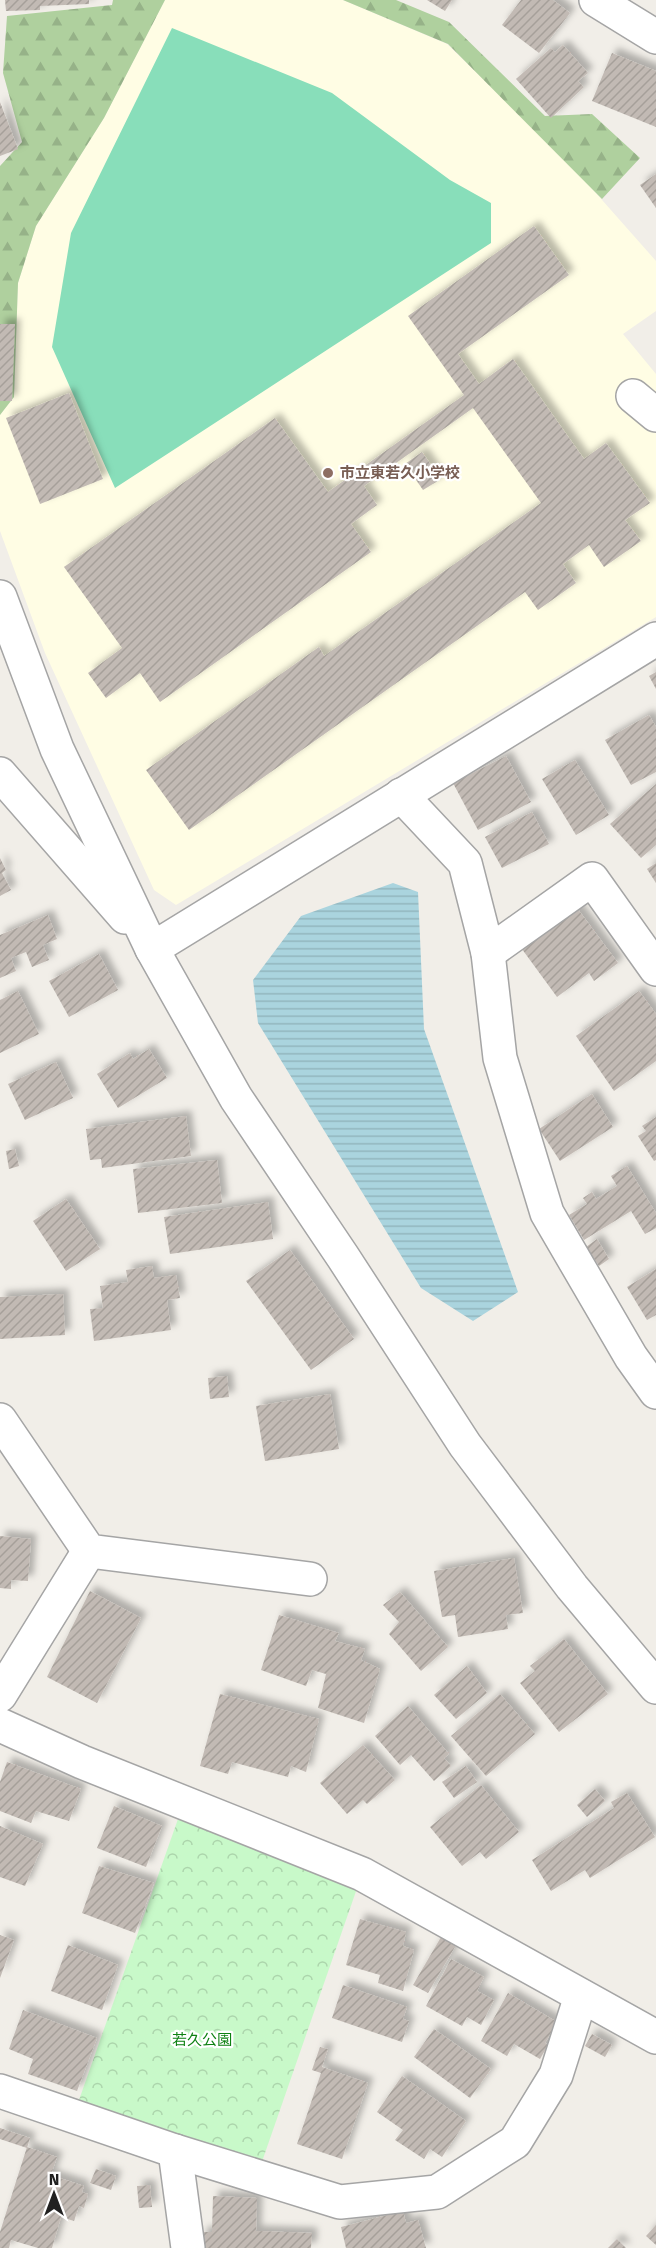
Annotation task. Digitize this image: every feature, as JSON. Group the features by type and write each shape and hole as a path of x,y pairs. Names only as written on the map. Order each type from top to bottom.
{"street":[{"path":"596,0 656,37"},
{"path":"0,597 57,749 153,949 236,1098 465,1445 572,1587 656,1687"},
{"path":"153,949 656,639"},
{"path":"0,774 153,949"},
{"path":"401,795 465,863 489,954 500,1058 547,1213 631,1357 656,1392"},
{"path":"489,954 592,879 656,969"},
{"path":"0,1420 89,1551 310,1579"},
{"path":"0,1695 89,1551"},
{"path":"0,1725 82,1762 362,1874 656,2037"},
{"path":"0,2091 175,2151 340,2202 437,2192 515,2142 556,2075 581,1996"},
{"path":"175,2151 188,2248"}],"shaded area":[{"name":"市立東若久小学校","path":"165,0 343,0 447,44 572,166 656,261 656,311 623,334 656,374 656,617 176,905 154,890 45,653 0,531 0,415 14,397 18,283 36,226 104,118"}],"green space":[{"path":"113,0 165,0 104,118 36,226 18,283 14,397 0,415 0,166 22,142 3,73 7,16 112,5"},
{"path":"343,0 396,0 449,22 545,116 592,114 640,158 602,199 448,44"},
{"path":"172,28 332,93 450,180 491,203 491,243 115,488 52,347 71,233"},
{"name":"若久公園","path":"184,1802 362,1874 257,2176 73,2117"}],"water":[{"path":"393,883 418,892 424,1029 518,1292 473,1321 421,1288 258,1023 253,980 301,916"}],"building":[{"path":"5,0 89,0 89,4 40,6 40,10 6,11"},
{"path":"427,0 452,0 445,11"},
{"path":"521,0 553,0 570,13 539,53 502,25"},
{"path":"563,45 588,73 578,81 584,87 551,118 516,79 551,48 555,52"},
{"path":"612,53 656,71 656,127 592,101"},
{"path":"0,102 18,149 0,156"},
{"path":"656,174 656,208 640,185"},
{"path":"534,226 569,275 458,354 479,384 513,359 584,459 606,443 650,503 625,520 641,541 604,567 589,545 563,564 576,583 538,610 525,592 189,830 146,770 319,647 324,656 541,503 473,408 364,486 377,505 351,524 371,552 160,702 140,673 106,698 88,673 122,648 64,567 275,418 328,492 464,395 408,316"},
{"path":"0,324 15,324 12,401 0,401"},
{"path":"69,393 103,479 40,504 6,418"},
{"path":"422,452 441,479 423,490 405,464"},
{"path":"656,672 656,689 649,676"},
{"path":"649,715 656,727 656,772 631,785 605,740"},
{"path":"506,756 531,802 478,830 453,783"},
{"path":"575,760 609,815 576,835 542,779"},
{"path":"656,784 656,845 641,858 610,824"},
{"path":"532,812 549,844 502,868 485,837"},
{"path":"0,858 6,870 2,873 11,890 0,896"},
{"path":"656,863 656,883 647,869"},
{"path":"574,904 618,963 594,981 589,973 557,997 519,945"},
{"path":"48,915 57,939 43,945 49,960 32,967 26,952 11,958 16,971 0,978 0,935"},
{"path":"99,954 118,990 69,1017 49,981"},
{"path":"18,991 39,1034 0,1053 0,1000"},
{"path":"639,991 656,1014 656,1061 614,1091 576,1036"},
{"path":"149,1049 167,1078 118,1108 97,1074 130,1053 133,1059"},
{"path":"56,1062 73,1098 25,1120 8,1084"},
{"path":"592,1094 613,1127 560,1161 539,1129"},
{"path":"186,1116 191,1156 102,1168 101,1159 90,1160 86,1129"},
{"path":"656,1117 656,1160 654,1161 638,1136 646,1131 642,1126"},
{"path":"15,1149 19,1166 9,1169 6,1151"},
{"path":"217,1160 222,1203 138,1213 133,1169"},
{"path":"627,1166 656,1213 656,1228 645,1234 631,1211 584,1240 569,1215 587,1204 583,1198 592,1192 596,1199 617,1186 611,1176"},
{"path":"66,1199 100,1249 66,1271 33,1221"},
{"path":"268,1202 273,1239 170,1254 164,1217"},
{"path":"597,1239 609,1259 599,1266 586,1247"},
{"path":"290,1250 354,1339 311,1370 246,1281"},
{"path":"152,1266 154,1278 176,1275 180,1298 167,1300 171,1330 94,1341 90,1309 103,1308 100,1286 128,1282 126,1270"},
{"path":"656,1269 656,1315 647,1320 627,1287"},
{"path":"63,1294 65,1335 0,1339 0,1297"},
{"path":"227,1376 229,1397 210,1399 208,1378"},
{"path":"330,1394 339,1449 265,1461 256,1406"},
{"path":"0,1536 31,1539 28,1581 11,1580 11,1589 0,1588"},
{"path":"514,1558 523,1613 506,1615 508,1629 458,1637 455,1615 442,1617 434,1571"},
{"path":"90,1591 141,1618 97,1703 47,1677"},
{"path":"400,1592 448,1647 421,1671 389,1634 399,1622 383,1605"},
{"path":"279,1615 339,1633 335,1641 365,1649 361,1660 380,1669 364,1723 318,1708 326,1674 312,1670 306,1686 261,1670"},
{"path":"564,1639 608,1694 559,1732 520,1683 535,1671 530,1666"},
{"path":"467,1666 487,1693 456,1719 434,1695"},
{"path":"220,1694 319,1719 306,1772 291,1766 288,1777 232,1762 228,1774 200,1766"},
{"path":"500,1694 535,1734 486,1776 451,1736"},
{"path":"408,1706 449,1754 444,1758 451,1766 434,1781 411,1755 400,1765 375,1736"},
{"path":"363,1745 395,1780 367,1804 363,1800 347,1814 320,1783"},
{"path":"7,1762 81,1789 69,1821 36,1811 31,1823 0,1811 0,1782"},
{"path":"466,1766 477,1782 454,1798 442,1782"},
{"path":"481,1785 519,1832 486,1859 480,1852 462,1866 430,1827"},
{"path":"595,1789 605,1801 587,1817 577,1805"},
{"path":"627,1793 655,1837 590,1878 585,1870 551,1891 532,1860 614,1808 611,1802"},
{"path":"114,1806 162,1826 146,1867 97,1848"},
{"path":"0,1826 43,1844 25,1886 0,1877"},
{"path":"99,1866 154,1883 135,1933 82,1913"},
{"path":"360,1919 406,1932 403,1946 414,1950 403,1991 378,1983 380,1975 346,1965"},
{"path":"444,1932 459,1940 428,1993 413,1985"},
{"path":"0,1935 14,1940 0,1978"},
{"path":"68,1945 118,1965 102,2010 51,1991"},
{"path":"451,1959 484,1977 477,1991 494,2000 481,2025 467,2017 462,2026 426,2006"},
{"path":"343,1985 407,2007 403,2019 409,2021 402,2042 332,2018"},
{"path":"508,1993 557,2022 545,2043 548,2045 540,2059 514,2044 507,2056 481,2041"},
{"path":"23,2010 97,2038 77,2091 28,2074 33,2059 9,2049"},
{"path":"434,2029 491,2069 470,2098 414,2057"},
{"path":"592,2034 612,2045 605,2057 585,2046"},
{"path":"320,2047 328,2049 322,2067 368,2083 342,2159 297,2144 321,2073 312,2070"},
{"path":"402,2076 466,2121 442,2157 430,2149 424,2159 395,2140 403,2130 377,2112"},
{"path":"0,2128 30,2138 27,2148 0,2139"},
{"path":"27,2147 57,2157 51,2175 84,2186 82,2192 88,2194 84,2208 79,2206 74,2221 61,2217 52,2248 38,2248 11,2240 9,2248 0,2248 0,2232"},
{"path":"96,2169 116,2176 111,2190 90,2183"},
{"path":"150,2185 152,2207 139,2208 137,2186"},
{"path":"213,2196 257,2198 256,2231 312,2233 311,2248 201,2248 202,2232 212,2232"},
{"path":"403,2211 406,2223 418,2220 426,2248 346,2248 341,2227"},
{"path":"656,2225 656,2245 646,2236"},
{"path":"617,2239 626,2248 608,2248"}],"place":[{"name":"市立東若久小学校","path":"328,473"}]}
